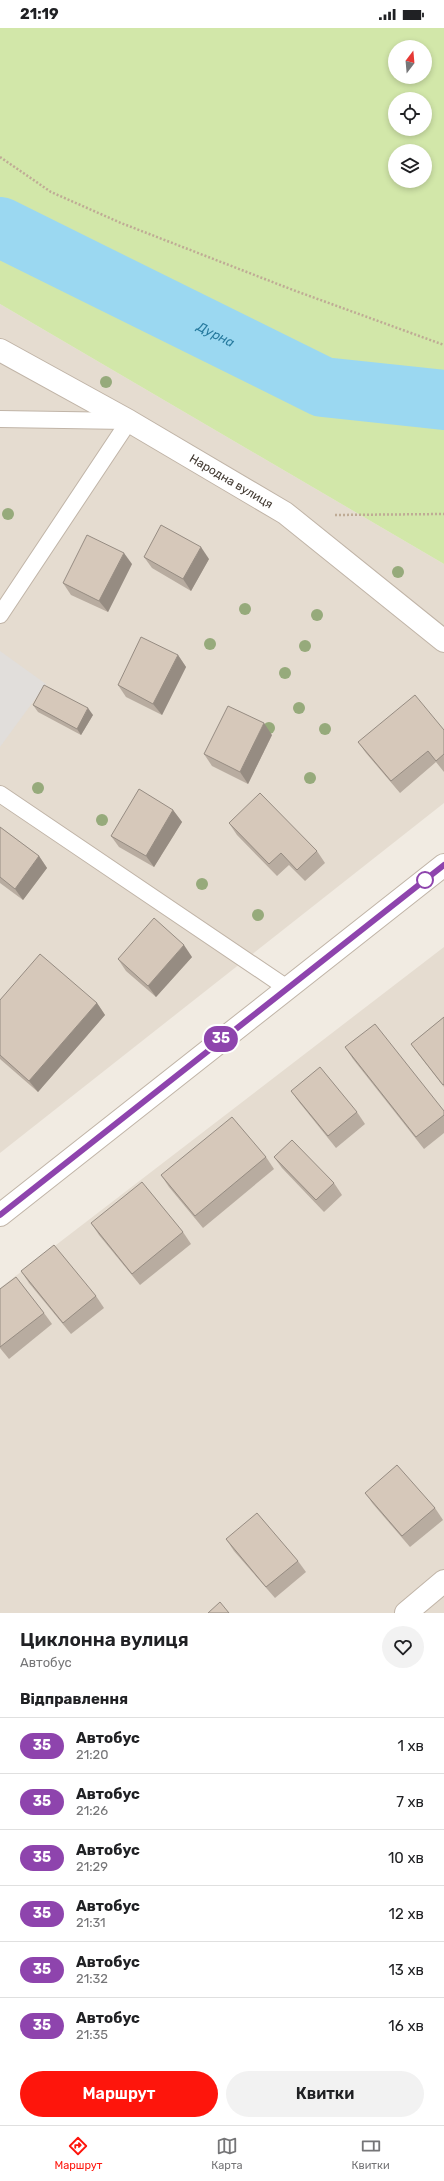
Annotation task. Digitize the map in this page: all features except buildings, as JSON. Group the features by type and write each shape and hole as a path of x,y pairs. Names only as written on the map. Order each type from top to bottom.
{"street":[{"name":"Народна вулиця","path":"0,350 129,421 285,514 444,641"},
{"path":"0,1215 444,865"},
{"path":"406,1613 444,1581"}],"lane":[{"path":"0,419 129,421"},
{"path":"0,616 129,421"},
{"path":"0,794 287,988"}],"path":[{"path":"0,157 51,192 121,223 293,290 444,346"},
{"path":"331,515 444,514"}],"shaded area":[{"path":"0,304 444,564 444,803 0,1153"},
{"path":"0,651 46,684 0,747"},
{"path":"444,947 444,1613 0,1613 0,1288"}],"green space":[{"path":"0,28 444,28 444,564 0,304"}],"waterway":[{"name":"Дурна","path":"0,227 323,387 444,400"}],"bus line":[{"name":"35","path":"0,1215 444,865"}]}
